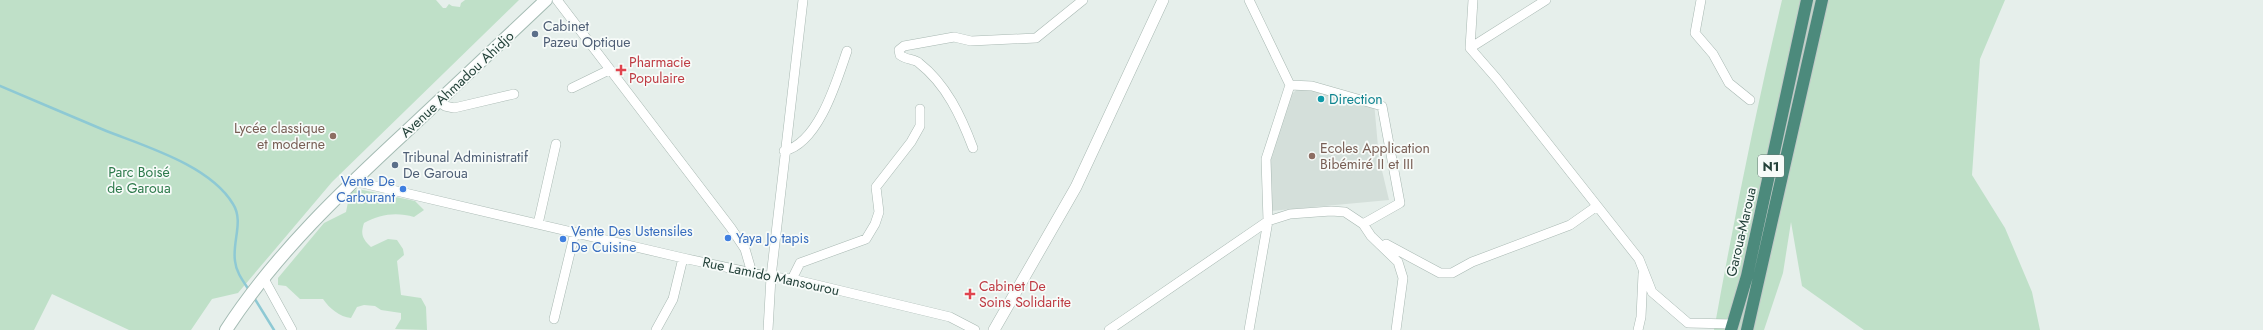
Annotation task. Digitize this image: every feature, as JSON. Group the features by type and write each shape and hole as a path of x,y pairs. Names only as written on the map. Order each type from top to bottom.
{"highway":[{"name":"Garoua-Maroua","path":"1732,327 1747,276 1808,0"},
{"name":"Garoua-Maroua","path":"1747,330 1822,0"}],"main road":[{"name":"Avenue Ahmadou Ahidjo","path":"226,330 246,298 303,233 354,181 546,0"}],"street":[{"path":"557,0 609,70 732,228 745,249 752,273"},
{"path":"768,330 771,277 784,151 803,0"},
{"path":"973,148 956,109 941,85 918,62 907,60 900,55 899,50 904,46 954,37 971,40 1036,38 1083,0"},
{"path":"994,330 1076,187 1163,0"},
{"path":"1248,0 1290,84 1266,159 1268,220 1249,330"},
{"path":"1474,0 1470,48 1497,79 1639,259 1652,292 1688,324 1732,327"},
{"path":"1470,48 1546,0"},
{"path":"1701,0 1695,33 1713,54 1730,83 1750,100"},
{"path":"784,151 791,149 820,119 847,51"},
{"path":"572,88 609,70"},
{"path":"1290,84 1312,86 1382,106 1400,203 1363,224"},
{"path":"439,102 445,106 454,108 514,94"},
{"path":"792,279 800,263 866,239 875,224 878,212 876,188 911,142 920,126 920,110"},
{"path":"538,224 556,144"},
{"name":"Rue Lamido Mansourou","path":"354,181 683,258 771,277 792,279 950,317 974,330"},
{"path":"1371,236 1440,273 1452,273 1472,262 1570,225 1597,206"},
{"path":"1109,330 1268,220 1290,214 1331,211 1345,212 1363,224 1371,236 1398,262 1403,278 1396,330"},
{"path":"554,319 575,232"},
{"path":"656,330 673,299 683,258"},
{"path":"1638,330 1641,317 1644,271"},
{"path":"261,282 292,330"}],"shaded area":[{"path":"1302,85 1374,102 1379,158 1389,200 1271,211 1269,160 1286,99"}],"green space":[{"name":"Parc Boisé de Garoua","path":"0,0 436,0 443,8 446,8 449,4 460,7 461,3 465,0 519,0 332,182 238,293 212,299 191,330 129,330 52,294 34,330 0,330"},
{"path":"1782,0 2005,0 1980,59 1972,175 2005,228 2032,292 2040,330 1864,330 1802,286 1791,222 1783,273 1764,330 1714,330 1746,164"},
{"path":"358,189 415,201 424,210 414,217 395,214 370,220 364,223 362,234 364,239 371,247 388,239 397,240 403,249 404,255 397,261 401,295 421,298 426,307 427,330 395,329 401,319 401,313 381,310 375,306 364,305 357,307 351,318 343,316 335,312 323,299 300,299 286,286 278,285 278,278 324,223 346,212 350,192"}],"waterway":[{"path":"0,86 175,158 209,178 222,190 233,204 236,211 238,217 235,246 236,265 240,276 249,290"},
{"path":"253,296 274,330"}],"place":[{"name":"Cabinet Pazeu Optique","path":"535,34"},
{"name":"Pharmacie Populaire","path":"621,70"},
{"name":"Direction","path":"1321,99"},
{"name":"Lycée classique et moderne","path":"333,136"},
{"name":"Ecoles Application Bibémiré II et III","path":"1312,156"},
{"name":"Tribunal Administratif De Garoua","path":"395,165"},
{"name":"Vente De Carburant","path":"403,189"},
{"name":"Yaya Jo tapis","path":"728,238"},
{"name":"Vente Des Ustensiles De Cuisine","path":"563,239"},
{"name":"Cabinet De Soins Solidarite","path":"970,294"}]}
